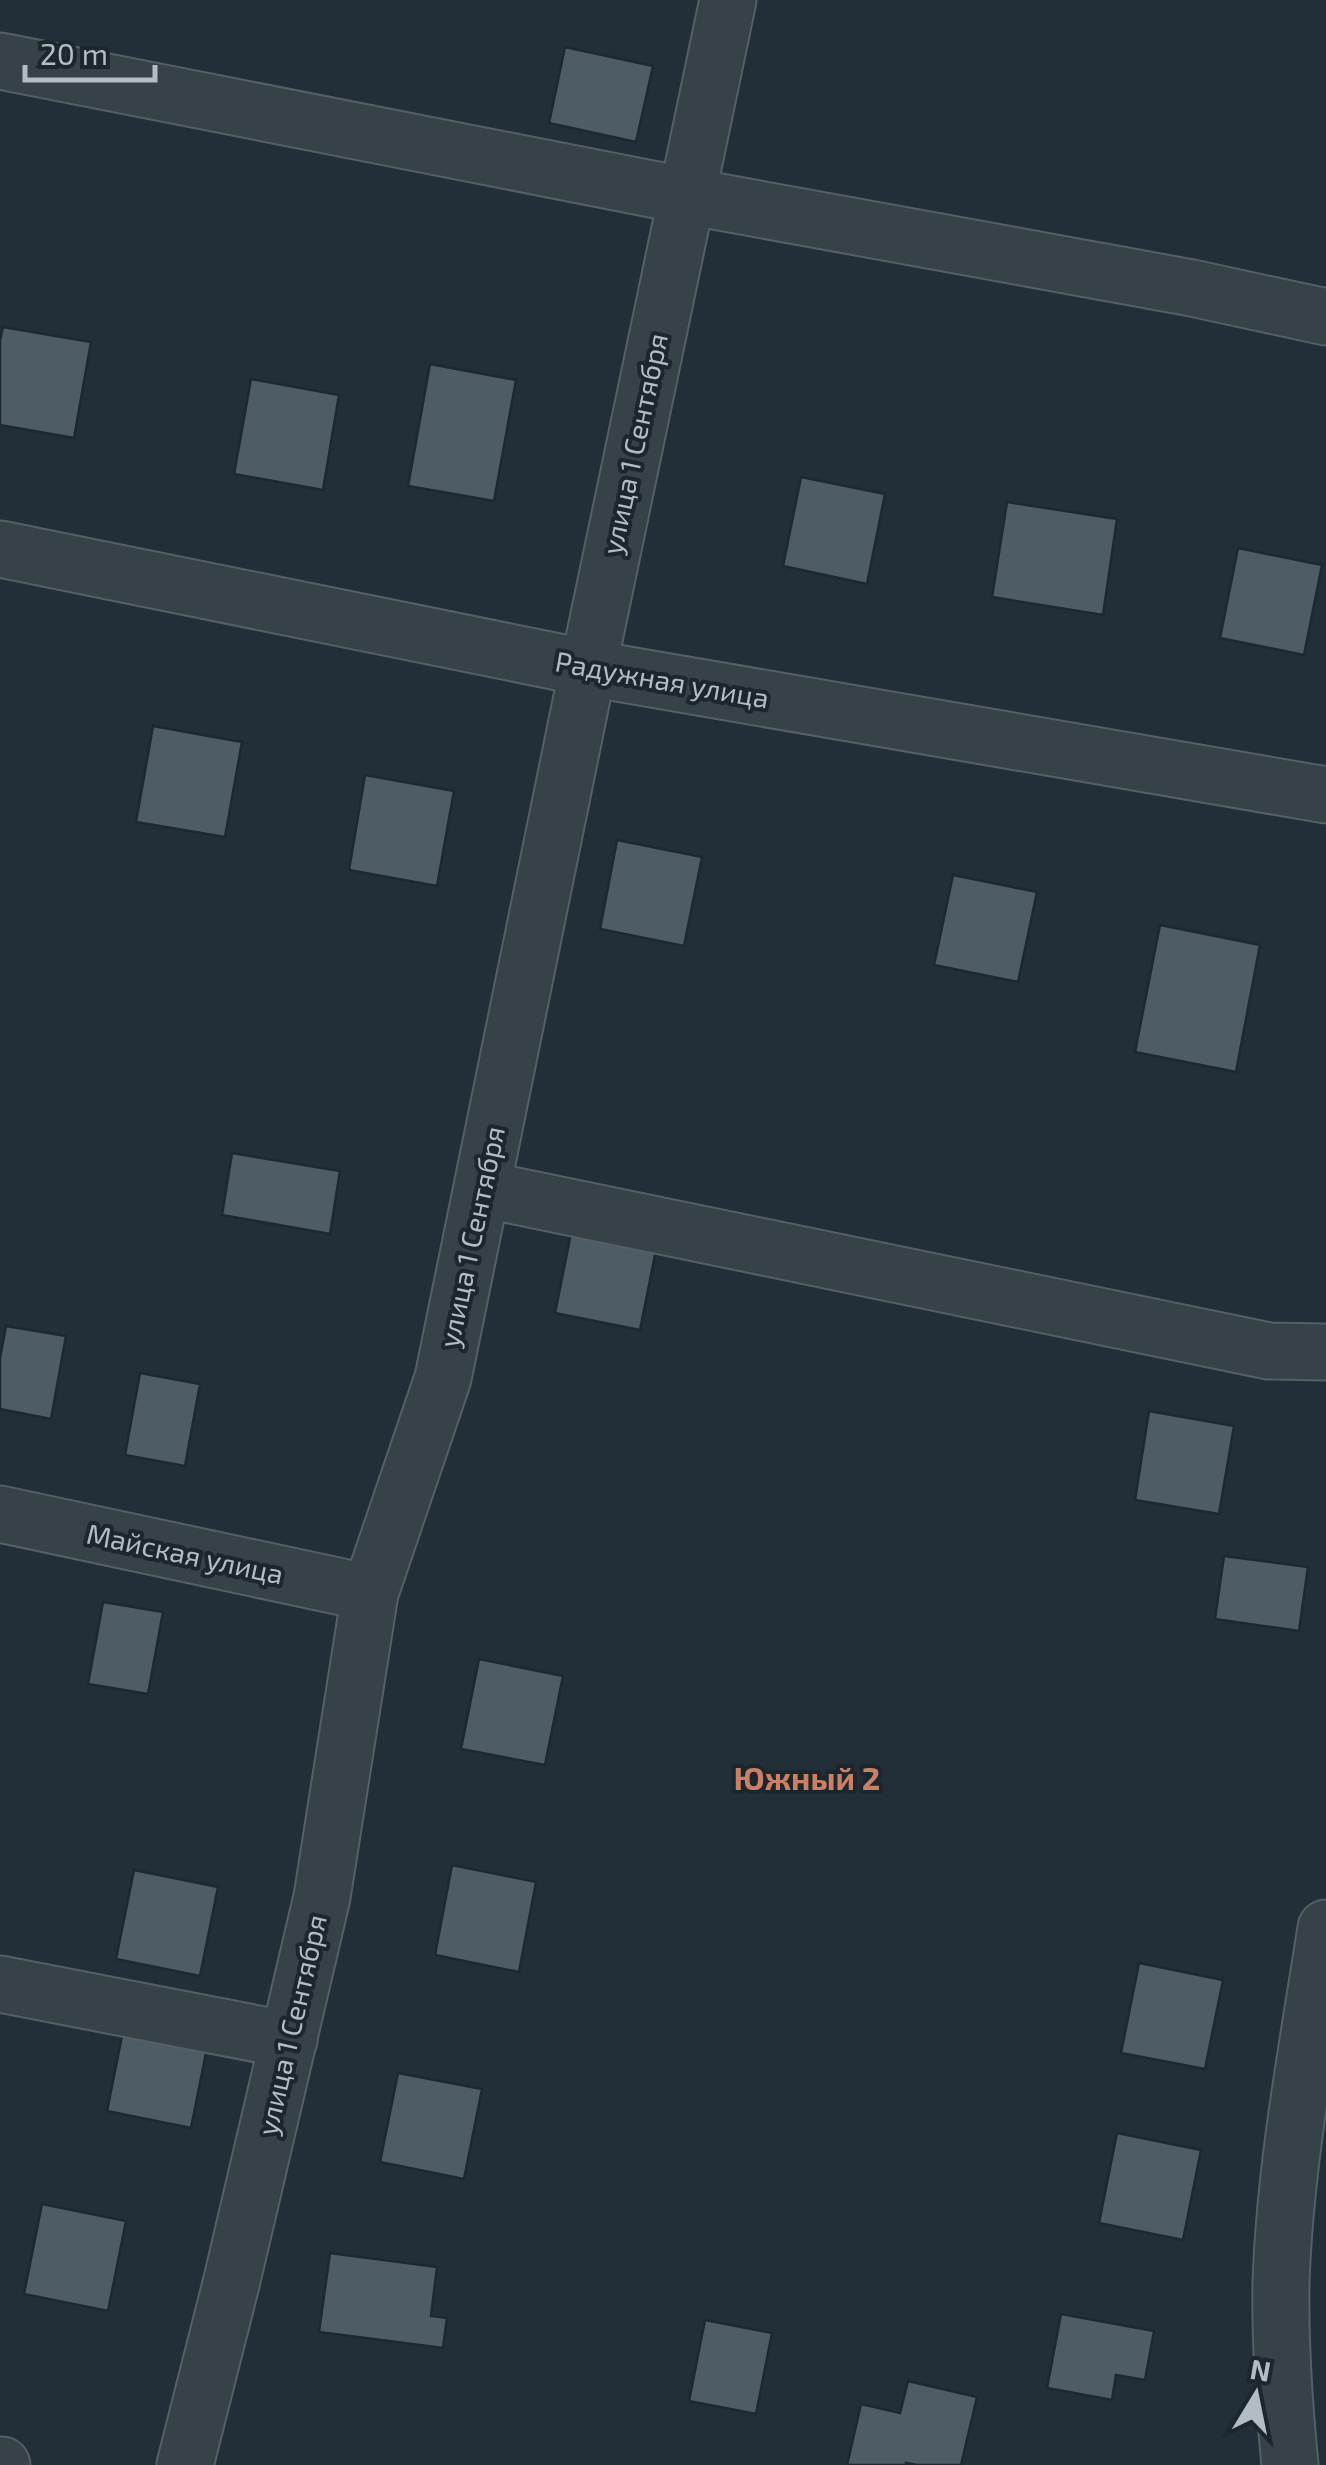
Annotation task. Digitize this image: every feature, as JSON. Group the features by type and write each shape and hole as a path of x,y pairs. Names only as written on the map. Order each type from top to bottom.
{"street":[{"name":"улица 1 Сентября","path":"184,2465 322,1897 370,1594 444,1378 728,0"},
{"path":"0,61 687,196 1192,288 1326,317"},
{"name":"Радужная улица","path":"0,549 588,668 1326,796"},
{"path":"482,1190 1269,1351 1326,1352"},
{"name":"Майская улица","path":"0,1514 370,1594"},
{"path":"1290,2465 1283,2392 1282,2282 1293,2144 1320,1997 1326,1928"},
{"path":"0,1984 289,2040"}],"building":[{"path":"565,47 653,66 636,142 549,123"},
{"path":"3,327 91,342 74,438 0,425"},
{"path":"430,364 516,380 494,501 408,486"},
{"path":"251,379 339,395 323,490 234,474"},
{"path":"801,477 885,494 867,584 783,566"},
{"path":"1007,502 1117,519 1103,615 992,597"},
{"path":"1238,548 1322,565 1304,655 1220,638"},
{"path":"153,726 242,742 225,837 136,822"},
{"path":"365,775 454,791 437,886 349,870"},
{"path":"617,840 702,857 684,946 600,929"},
{"path":"953,875 1037,892 1018,982 934,965"},
{"path":"1160,925 1260,945 1236,1072 1135,1052"},
{"path":"232,1153 340,1171 330,1234 222,1215"},
{"path":"573,1223 658,1240 640,1330 555,1313"},
{"path":"6,1326 66,1336 51,1419 0,1409 0,1358"},
{"path":"140,1373 200,1384 185,1466 125,1455"},
{"path":"1149,1411 1234,1426 1219,1514 1135,1500"},
{"path":"1224,1556 1308,1567 1299,1631 1215,1619"},
{"path":"103,1602 163,1612 148,1694 88,1684"},
{"path":"479,1659 563,1676 545,1765 461,1749"},
{"path":"452,1865 536,1882 519,1972 435,1955"},
{"path":"134,1870 218,1887 200,1976 116,1959"},
{"path":"1139,1963 1223,1980 1205,2069 1121,2053"},
{"path":"125,2021 209,2038 191,2128 107,2111"},
{"path":"398,2073 482,2089 464,2179 380,2162"},
{"path":"1117,2133 1201,2150 1183,2240 1099,2223"},
{"path":"42,2204 126,2221 108,2311 24,2294"},
{"path":"330,2253 437,2267 431,2316 447,2318 443,2348 319,2332"},
{"path":"1061,2314 1154,2331 1145,2380 1116,2375 1112,2400 1047,2388"},
{"path":"705,2320 772,2333 756,2414 689,2401"},
{"path":"908,2381 977,2397 961,2465 847,2465 861,2404 900,2413"}],"district":[{"name":"Южный 2","path":"807,1779"}]}
